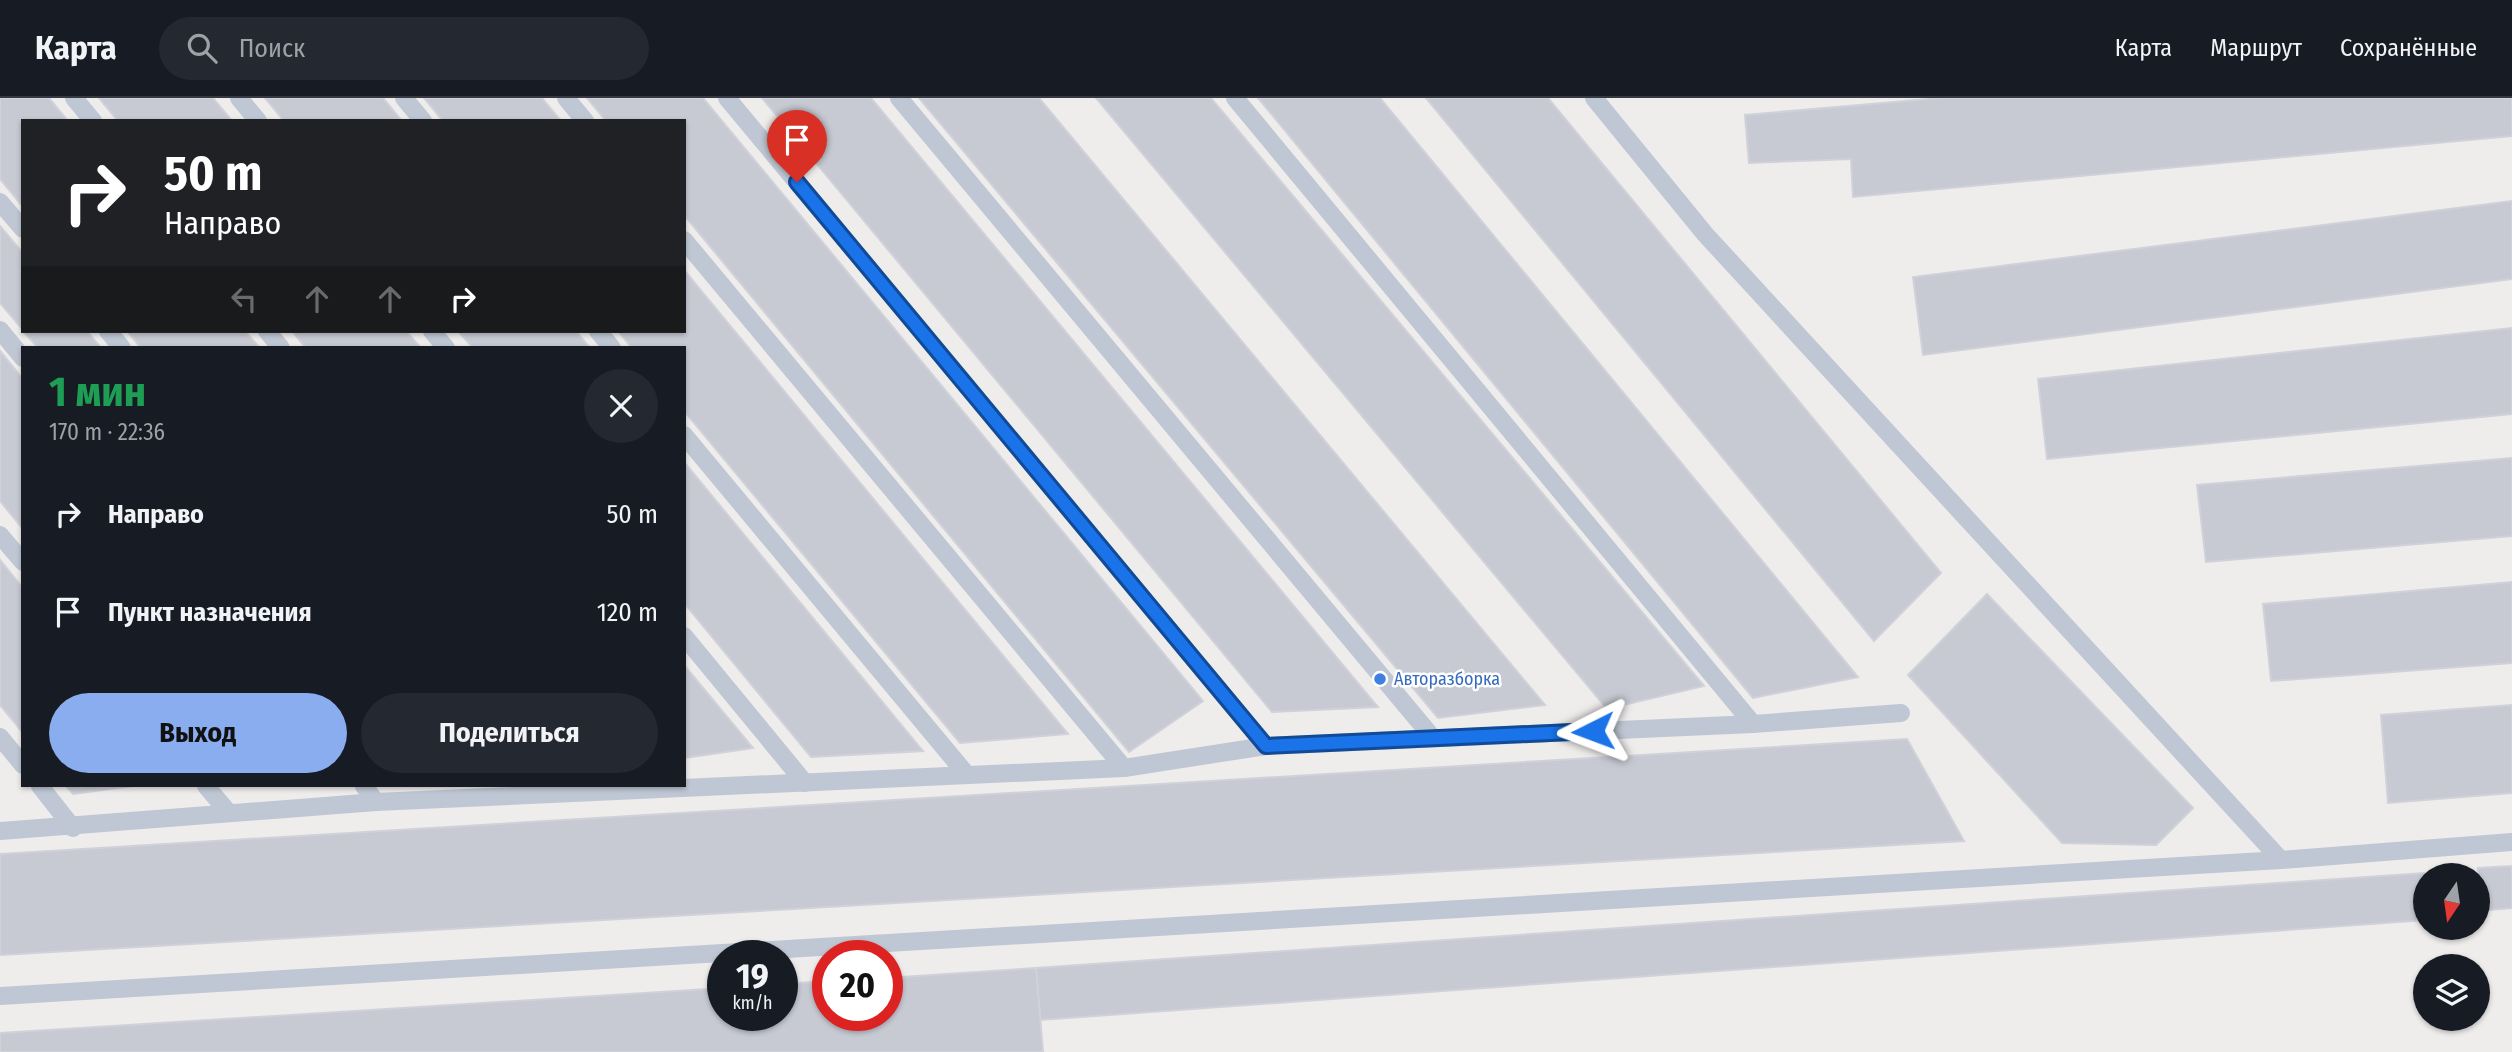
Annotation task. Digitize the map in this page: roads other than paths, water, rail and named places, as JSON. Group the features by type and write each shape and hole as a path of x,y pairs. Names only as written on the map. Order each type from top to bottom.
{"lane":[{"path":"74,98 91,119"},
{"path":"239,98 256,119"},
{"path":"404,98 421,119"},
{"path":"566,98 583,119"},
{"path":"727,98 1266,746"},
{"path":"899,98 1433,738"},
{"path":"1235,98 1753,724"},
{"path":"1594,98 1705,234 2281,860"},
{"path":"0,202 21,227"},
{"path":"686,242 1124,768"},
{"path":"0,330 21,356"},
{"path":"686,437 967,775"},
{"path":"0,535 21,560"},
{"path":"686,638 806,783"},
{"path":"686,787 1124,768 1266,746 1753,724 1901,713"},
{"path":"0,737 21,763"},
{"path":"41,787 74,828"},
{"path":"207,787 229,813"},
{"path":"365,787 376,802"},
{"path":"0,831 74,828 492,791 678,787"},
{"path":"0,996 2281,860 2512,842"}],"place":[{"name":"Авторазборка","path":"1380,679"}]}
